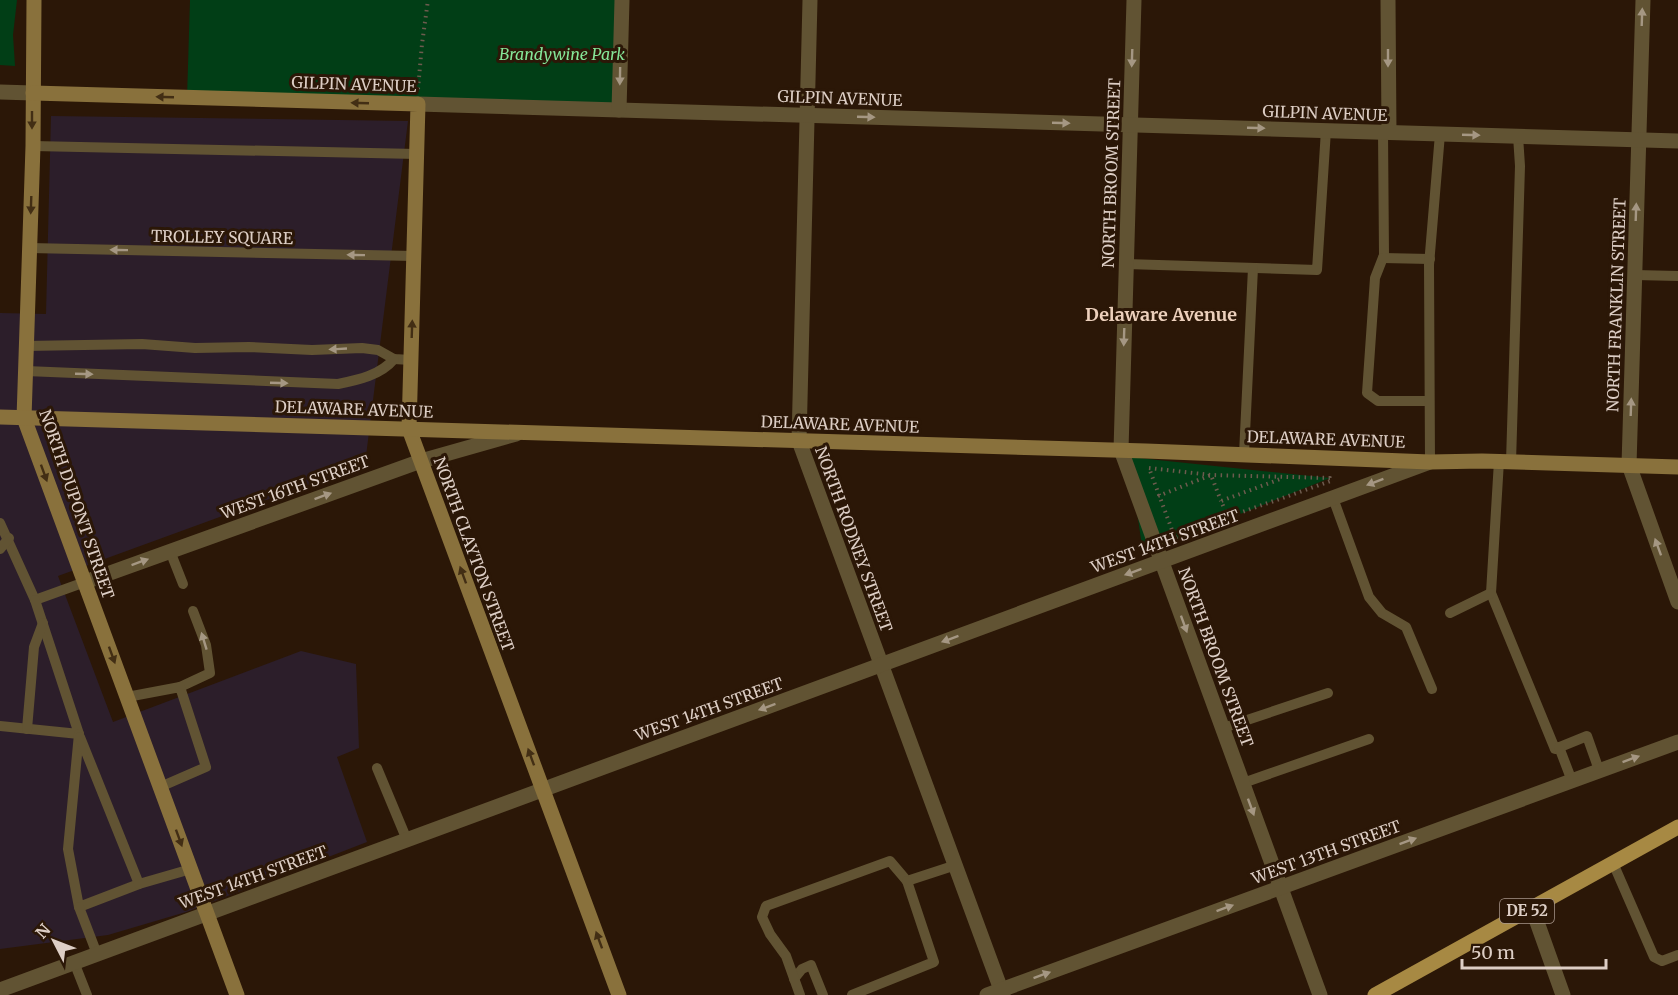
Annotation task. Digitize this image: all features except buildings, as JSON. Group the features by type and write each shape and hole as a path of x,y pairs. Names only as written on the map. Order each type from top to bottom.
{"main road":[{"name":"DE 52","path":"1375,995 1678,827"}],"street":[{"name":"NORTH DUPONT STREET","path":"34,0 33,146 24,418 237,995"},
{"path":"619,110 622,0"},
{"name":"NORTH RODNEY STREET","path":"810,0 799,441 956,866 997,993"},
{"name":"NORTH BROOM STREET","path":"1134,0 1121,450 1320,995"},
{"path":"1386,132 1388,0"},
{"name":"NORTH FRANKLIN STREET","path":"1642,0 1629,465 1678,602"},
{"name":"GILPIN AVENUE","path":"0,92 1678,141"},
{"name":"NORTH CLAYTON STREET","path":"418,104 409,429 619,995"},
{"name":"DELAWARE AVENUE","path":"0,417 1121,450 1430,462 1678,467"},
{"name":"WEST 16TH STREET","path":"85,582 421,461 520,432"},
{"name":"WEST 14TH STREET","path":"0,990 1430,462"},
{"name":"WEST 13TH STREET","path":"997,993 1678,742"},
{"path":"1532,908 1563,995"}],"lane":[{"path":"1126,264 1317,270 1326,130"},
{"path":"1386,132 1383,258 1375,278 1366,393 1378,401 1428,401"},
{"path":"1430,462 1428,401 1430,259 1440,134"},
{"path":"1518,136 1520,166 1505,462 1491,593 1555,749 1587,736 1599,770"},
{"path":"33,146 417,153"},
{"name":"TROLLEY SQUARE","path":"29,248 414,256"},
{"path":"1383,258 1430,259"},
{"path":"1244,454 1253,268"},
{"path":"1635,275 1678,276"},
{"path":"26,346 142,344 195,348 249,347 312,350 362,348 378,350 394,359 411,360"},
{"path":"26,370 338,384 356,381 388,367 394,359"},
{"path":"1333,498 1369,597 1382,613 1406,627 1432,690"},
{"path":"0,523 9,538 35,600 79,734 140,884"},
{"path":"0,549 9,538"},
{"path":"170,551 183,584"},
{"path":"35,600 85,582"},
{"path":"1450,613 1491,593"},
{"path":"127,697 180,687 210,673 206,645 193,611"},
{"path":"27,729 34,647 43,622"},
{"path":"160,787 206,767 180,687"},
{"path":"1223,728 1328,693"},
{"path":"0,726 79,734"},
{"path":"79,734 68,849 79,907 97,954"},
{"path":"1243,783 1369,739"},
{"path":"1559,747 1572,781"},
{"path":"377,768 407,840"},
{"path":"800,995 786,956 770,934 762,917 766,906 890,861 907,881 934,962 852,995"},
{"path":"1613,863 1654,957 1662,961 1678,955"},
{"path":"907,881 956,866"},
{"path":"79,907 140,884 191,869"},
{"path":"74,962 87,995"},
{"path":"794,979 802,969 811,965 824,995"}],"path":[{"path":"418,104 428,0"},
{"path":"1149,468 1211,475 1330,478 1331,481 1175,538 1149,468"},
{"path":"1158,496 1211,475"},
{"path":"1211,475 1228,517"},
{"path":"1221,501 1285,477"}],"shaded area":[{"path":"51,116 408,121 365,464 58,576 113,722 301,651 356,664 359,748 337,757 367,842 186,912 108,935 0,949 0,313 46,314"}],"green space":[{"path":"0,0 17,0 13,35 15,66 0,65"},
{"name":"Brandywine Park","path":"190,0 622,0 619,110 187,98"},
{"path":"1129,457 1330,478 1143,553"}],"district":[{"name":"Delaware Avenue","path":"1161,315"}]}
